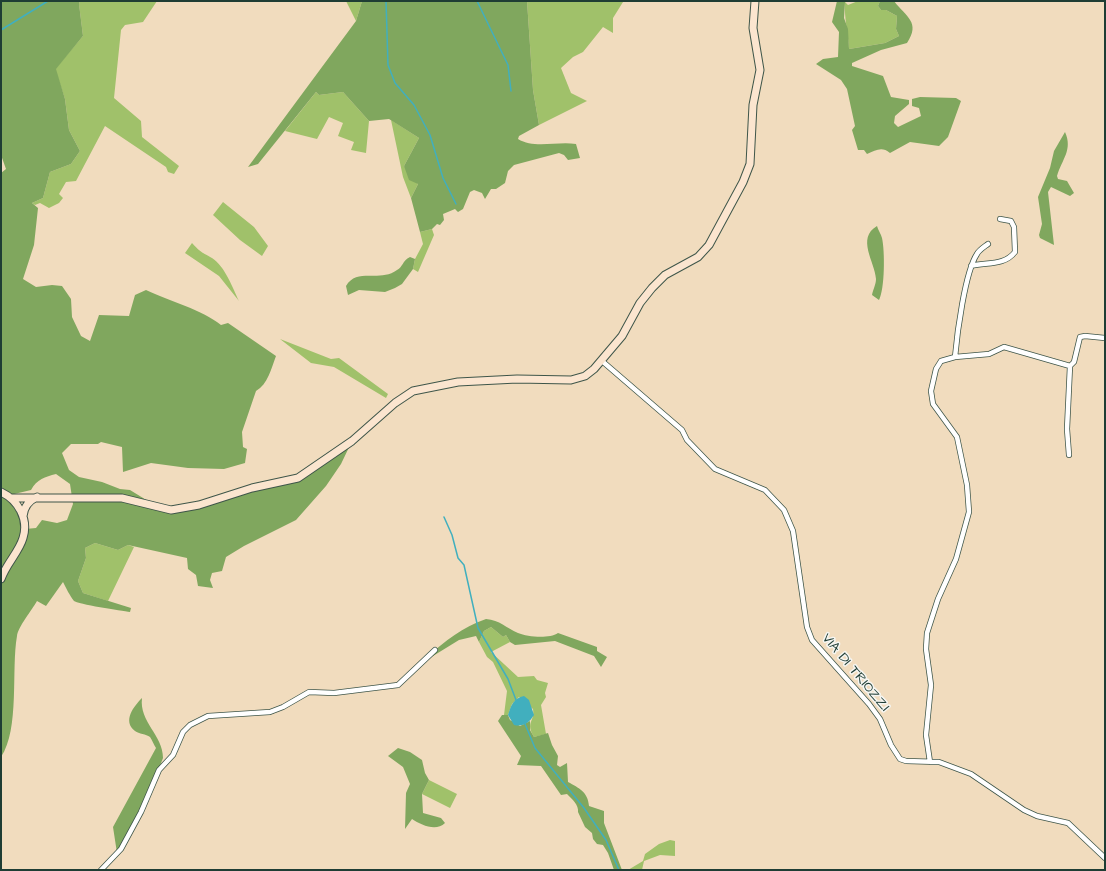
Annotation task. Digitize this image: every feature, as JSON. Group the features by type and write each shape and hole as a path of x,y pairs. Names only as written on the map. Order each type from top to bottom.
{"street":[{"path":"11,498 122,498 171,510 199,505 252,488 298,478 352,441 395,403 413,391 458,382 517,378 562,381 578,379 594,369 622,336 640,304 652,288 665,276 698,257 710,245 743,182 750,164 753,105 760,70 753,28 755,1"},
{"path":"971,266 989,262 1000,263 1010,258 1015,252 1014,227 1010,221 1000,219"},
{"path":"955,357 957,332 971,266 977,254 988,244"},
{"path":"1069,455 1067,429 1070,366 1074,362 1080,337 1105,338"},
{"path":"930,762 926,735 931,685 926,649 927,633 938,599 956,558 969,512 967,485 957,437 933,404 931,398 936,368 941,362 955,357 989,354 1004,347 1034,357 1070,366"},
{"name":"VIA DI TRIOZZI","path":"602,361 682,430 687,440 715,469 766,490 781,507 789,519 794,531 807,627 812,640 869,704 880,719 891,745 900,759 906,761 947,764 970,774 1024,810 1037,816 1068,823 1105,858"},
{"path":"1,492 11,498 19,507 23,516 25,529 23,539 5,568 1,579"},
{"path":"23,516 25,507 29,502 40,497"},
{"path":"101,870 121,849 142,812 159,770 173,755 183,732 190,725 208,716 270,712 283,707 309,692 334,693 398,685 435,650"}],"green space":[{"path":"1,1 80,1 79,4 83,36 56,69 65,99 69,130 80,151 71,164 50,172 43,198 32,203 38,208 34,245 23,279 36,287 52,285 62,286 71,299 72,317 81,336 90,341 99,315 129,316 135,295 146,290 195,310 221,325 228,323 276,356 266,380 256,391 242,432 243,447 247,449 245,463 224,469 188,468 151,463 123,472 122,447 101,442 98,444 71,444 62,453 69,470 79,477 102,482 120,489 130,490 161,509 171,510 298,478 352,441 341,464 326,486 296,520 244,546 226,557 222,571 212,573 210,580 213,588 198,586 196,575 188,569 187,558 128,545 118,550 95,543 85,548 86,558 78,581 83,593 131,608 130,612 91,606 74,601 63,582 46,606 37,601 22,623 17,636 11,731 7,745 1,757 1,173 6,169 1,155","holes":["56,474 70,484 73,504 67,520 57,523 42,520 36,528 25,529 20,517 8,499 10,495 31,490 33,486 45,477"]},
{"path":"80,1 157,1 143,22 125,25 121,30 114,98 141,121 142,137 179,166 174,174 168,172 166,167 105,126 76,181 66,182 59,194 63,198 59,203 49,208 40,203 35,205 32,203 43,198 50,172 71,164 80,151 69,130 65,99 55,69 83,36 79,4"},
{"path":"346,1 362,1 356,21"},
{"path":"362,1 527,1 533,90 539,125 519,136 518,139 531,144 576,144 580,158 568,160 564,155 559,153 514,165 508,171 505,183 496,189 491,189 485,199 482,193 474,190 470,192 463,209 458,212 455,209 443,214 444,220 440,225 437,224 432,229 420,232 411,198 418,184 409,180 404,166 419,138 389,119 369,121 343,92 319,95 316,92 258,164 248,167 356,21"},
{"path":"527,1 623,2 613,18 613,33 603,27 583,52 573,57 561,68 571,93 587,101 539,125 533,90"},
{"path":"837,1 845,2 844,18 848,29 849,49 885,43 899,36 896,29 897,16 886,10 881,10 878,6 880,1 894,1 910,20 913,30 907,43 881,50 852,63 852,66 883,76 891,97 909,100 909,104 895,116 894,123 898,127 921,116 919,108 912,106 912,99 920,97 956,98 961,101 948,137 939,146 910,142 890,153 882,149 867,154 864,150 858,150 852,130 855,126 847,89 841,80 816,64 823,59 838,57 839,32 832,22"},
{"path":"858,1 880,1 878,6 881,10 886,10 897,16 896,29 899,36 885,43 849,49 845,2 848,5"},
{"path":"316,92 319,95 343,92 369,121 366,153 351,150 354,142 338,136 343,123 329,117 317,139 285,131"},
{"path":"391,120 419,138 404,166 418,184 411,198 403,177"},
{"path":"1065,132 1068,144 1066,154 1057,176 1058,179 1067,181 1074,193 1070,196 1051,187 1048,192 1054,245 1040,238 1039,235 1042,224 1038,197 1050,168 1054,151"},
{"path":"223,202 254,227 268,246 262,256 240,240 213,215"},
{"path":"877,226 882,238 884,260 882,288 879,300 872,295 876,279 867,244 871,231"},
{"path":"432,229 434,235 418,272 413,269 415,259 423,244 420,232"},
{"path":"192,243 200,251 212,258 221,266 239,301 219,276 185,253"},
{"path":"410,257 415,259 413,269 402,284 385,292 359,290 348,295 346,286 351,280 362,276 390,274 399,269 405,260"},
{"path":"280,339 331,359 339,358 388,394 386,398 334,367 311,363"},
{"path":"95,543 118,550 128,545 134,547 108,601 83,593 78,581 86,558 85,548"},
{"path":"486,619 495,621 527,636 544,637 558,633 597,647 597,651 607,657 601,667 594,656 555,641 515,645 510,642 506,635 503,637 491,627 484,631 479,642 476,636 459,640 433,656 427,657 455,635"},
{"path":"491,627 503,637 506,635 510,642 491,652 518,677 534,676 537,680 548,683 545,693 546,697 541,705 546,734 534,737 530,728 533,717 533,709 519,697 512,704 508,715 504,715 507,691 493,662 487,657 479,642 484,631"},
{"path":"142,698 144,714 159,742 163,758 142,812 117,853 113,827 156,748 150,737 135,731 129,723 129,718 133,709"},
{"path":"502,715 508,715 510,720 520,726 530,721 530,730 534,737 548,733 558,756 557,765 560,767 567,763 568,782 585,794 589,806 604,811 604,823 622,870 614,870 608,853 603,845 597,844 593,839 592,833 585,827 575,802 567,794 561,795 541,766 517,765 521,756 498,721"},
{"path":"398,748 410,752 422,760 425,773 429,780 422,794 423,813 441,818 445,823 441,826 428,827 412,819 405,829 406,793 410,784 403,767 388,756"},
{"path":"429,780 457,794 450,808 422,794"},
{"path":"670,840 675,841 675,856 660,855 644,861 642,870 628,870 643,861 645,854 659,844"}],"water":[{"path":"524,696 529,700 534,715 526,724 514,725 508,715 509,711 515,700"}],"waterway":[{"path":"1,30 48,1"},
{"path":"386,1 388,65 395,83 414,105 430,135 443,178 456,204"},
{"path":"477,1 508,65 511,91"},
{"path":"444,517 452,535 458,558 464,565 478,628 508,679 516,700"},
{"path":"525,724 535,748 584,808 606,840 619,870"}]}
